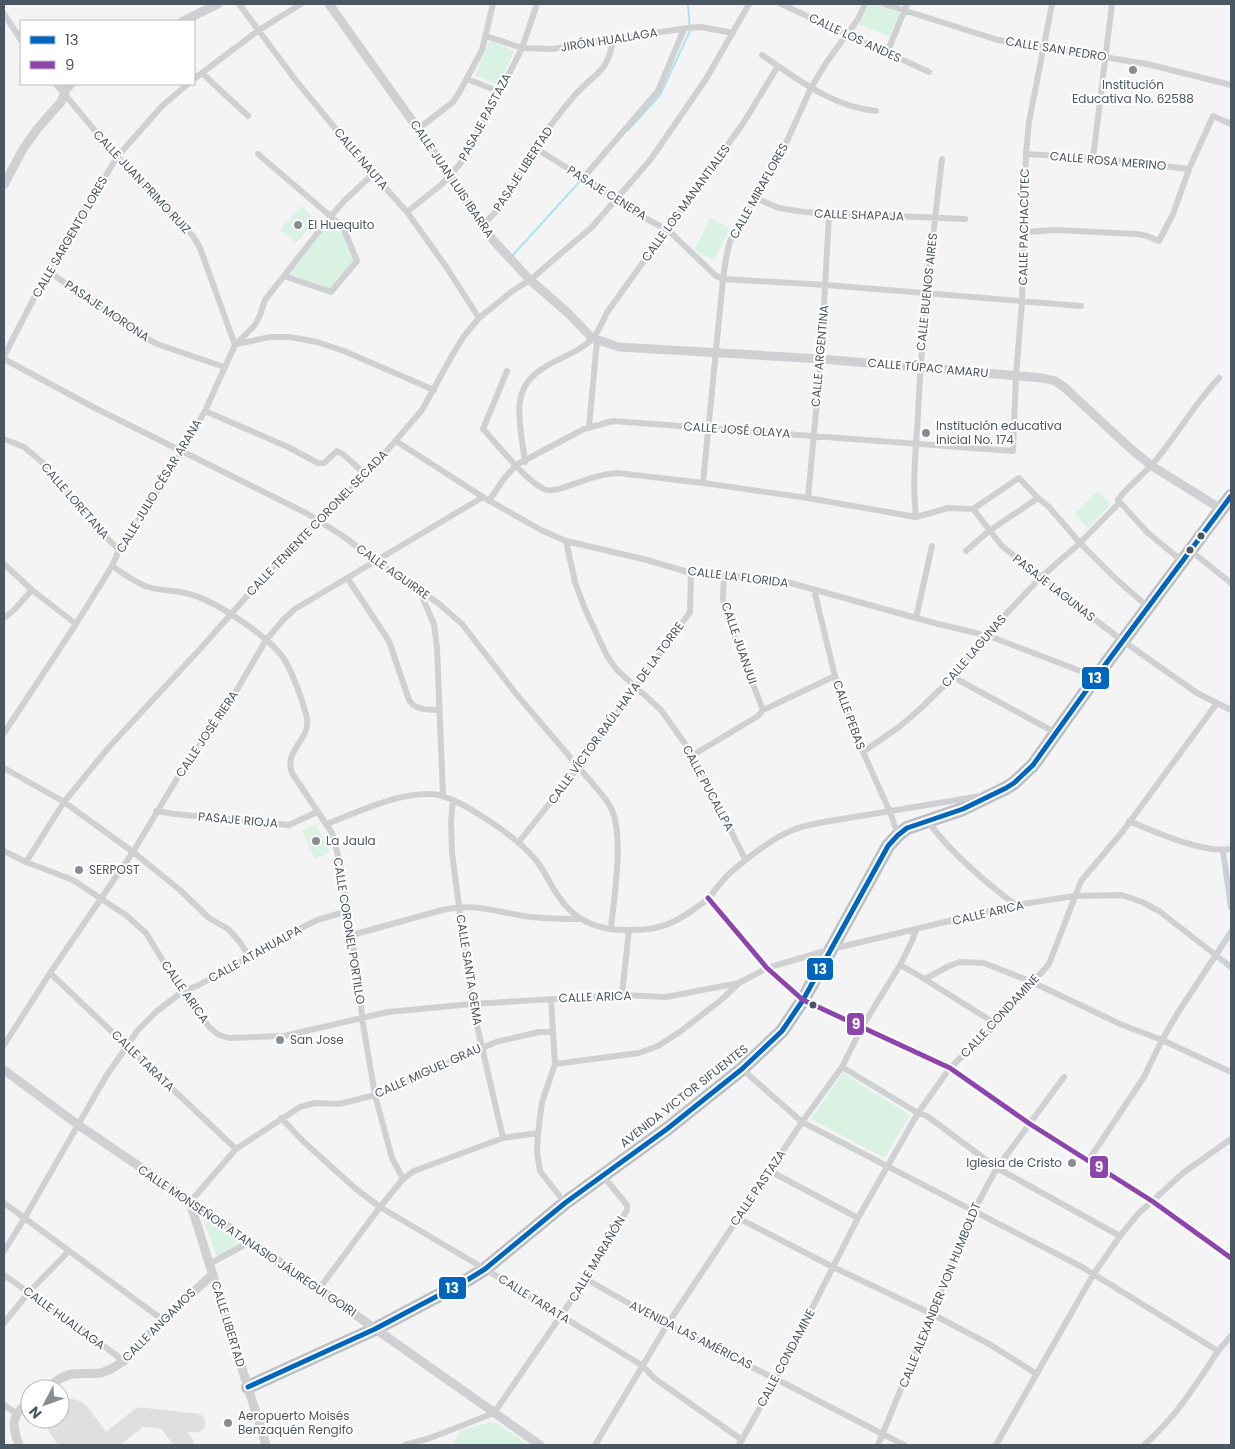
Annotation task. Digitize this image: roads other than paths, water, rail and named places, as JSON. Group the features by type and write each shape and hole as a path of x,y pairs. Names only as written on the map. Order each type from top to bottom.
{"highway":[{"name":"AVENIDA VICTOR SIFUENTES","path":"248,1387 375,1328 464,1282 485,1269 565,1203 667,1130 742,1069 782,1031 803,1000 875,866 888,846 908,828 962,808 1014,783 1033,765 1096,676 1231,496"}],"street":[{"path":"185,20 218,4"},
{"name":"CALLE NAUTA","path":"239,4 297,82 407,212 447,268 479,318"},
{"path":"195,78 259,30 301,4"},
{"name":"CALLE JUAN LUIS IBARRA","path":"329,4 418,129 493,240 530,280 568,313 595,340"},
{"path":"418,129 453,102 467,79 482,50 493,4"},
{"name":"PASAJE PASTAZA","path":"407,212 449,176 460,164 522,48 537,4"},
{"name":"CALLE TENIENTE CORONEL SECADA","path":"26,862 64,802 109,747 286,552 396,442 422,410 454,352 479,318 511,292 530,280 592,227 651,159 706,79 749,4"},
{"name":"CALLE LOS ANDES","path":"781,4 929,72"},
{"name":"CALLE MIRAFLORES","path":"703,483 723,279 730,240 782,152 811,88 826,63 858,19 865,4"},
{"name":"CALLE SAN PEDRO","path":"884,4 906,7 998,40 1147,64 1231,85"},
{"name":"CALLE PACHACÚTEC","path":"1013,451 1016,375 1022,302 1026,154 1029,122 1052,4"},
{"path":"1093,158 1107,57 1112,4"},
{"path":"887,53 906,7"},
{"path":"4,14 20,38"},
{"name":"JIRÓN HUALLAGA","path":"486,36 522,48 552,49 687,28 701,27 733,33"},
{"path":"584,177 658,90 687,28"},
{"name":"PASAJE LIBERTAD","path":"482,225 493,216 535,148 575,95 607,63 613,40"},
{"path":"762,55 811,88 834,100 858,109 876,111"},
{"name":"CALLE LOS MANANTIALES","path":"595,340 608,312 744,122 778,66"},
{"path":"202,73 248,116"},
{"path":"467,79 500,92"},
{"name":"CALLE JUAN PRIMO RUIZ","path":"57,85 117,157 193,236 200,248 236,345"},
{"path":"4,184 23,149 38,128 61,102 70,85"},
{"name":"CALLE SARGENTO LORES","path":"4,358 48,271 117,157 162,106 187,85"},
{"path":"1025,232 1055,230 1136,234 1159,241 1173,214 1189,169 1213,116 1231,124"},
{"name":"PASAJE CENEPA","path":"535,148 584,177 633,212 668,230 716,276 723,279"},
{"path":"258,154 343,227 357,261 330,292 284,276"},
{"name":"CALLE ROSA MERINO","path":"1026,154 1093,158 1189,169"},
{"name":"CALLE BUENOS AIRES","path":"916,517 916,444 920,367 926,294 942,159"},
{"name":"CALLE JULIO CÉSAR ARANA","path":"4,734 76,624 112,566 119,550 183,450 236,345 255,325 265,300 331,216 373,174"},
{"name":"CALLE SHAPAJA","path":"755,198 779,208 829,214 935,217 965,220"},
{"name":"CALLE ARGENTINA","path":"808,498 821,359 829,214"},
{"name":"PASAJE MORONA","path":"48,271 138,334 158,344 224,368"},
{"path":"723,279 826,285 1081,306"},
{"path":"236,345 270,337 290,337 317,342 344,351 434,390"},
{"path":"589,427 595,340"},
{"path":"526,462 520,412 520,400 524,388 529,380 544,366 595,340"},
{"name":"CALLE TÚPAC AMARU","path":"595,340 619,347 821,359 1016,375 1055,381 1152,466 1222,509"},
{"name":"CALLE AGUIRRE","path":"4,358 93,406 183,450 319,521 420,591 462,624 517,695 578,768 599,790 611,807 615,820 618,846 611,928"},
{"path":"507,371 483,429 516,465 540,487 548,490 606,474 618,474 703,483 808,498 916,517 948,508 972,509 1020,478 1038,498 1049,506 1080,543 1116,580 1148,607"},
{"path":"1183,562 1148,532 1118,502 1152,466 1206,391 1219,378"},
{"path":"204,411 288,447 318,463 324,463 337,452 344,455 366,474"},
{"name":"CALLE JOSÉ OLAYA","path":"516,465 526,462 589,427 613,421 1013,451"},
{"name":"CALLE LORETANA","path":"4,440 24,447 48,467 92,523 119,550"},
{"name":"CALLE LA FLORIDA","path":"396,442 486,499 541,530 566,541 647,560 691,573 724,574 787,582 916,618 990,636 1096,676"},
{"path":"486,499 516,465"},
{"path":"966,551 989,531 1038,498"},
{"name":"CALLE JOSÉ RIERA","path":"4,1045 50,973 133,852 156,811 184,767 220,717 266,640 284,619 296,609 376,561 486,499"},
{"name":"CALLE LAGUNAS","path":"863,752 912,716 953,677 1041,577 1080,543 1118,502"},
{"name":"PASAJE LAGUNAS","path":"972,509 1002,546 1123,641 1197,693 1231,710"},
{"name":"CALLE PUCALLPA","path":"566,541 585,609 607,656 617,670 661,710 693,755 715,795 746,860"},
{"path":"916,618 932,546"},
{"path":"1191,551 1231,583"},
{"path":"4,564 32,590 76,624"},
{"name":"CALLE CORONEL PORTILLO","path":"112,566 147,587 188,594 206,600 231,614 266,640 287,664 306,714 307,722 306,734 295,749 289,766 332,834 340,863 375,1095 392,1158 402,1179"},
{"name":"CALLE VÍCTOR RAÚL HAYA DE LA TORRE","path":"518,843 578,768 690,612 691,573"},
{"name":"CALLE JUANJUI","path":"724,574 723,599 763,710"},
{"path":"348,579 389,641 409,700 413,706 418,709 439,710"},
{"path":"4,618 32,590"},
{"name":"CALLE PEBAS","path":"814,590 834,676 898,835"},
{"path":"420,591 427,605 435,632 437,648 444,796"},
{"path":"693,755 758,716 763,710 834,676"},
{"path":"953,677 1056,733"},
{"name":"CALLE CONDAMINE","path":"741,1442 776,1379 858,1218 918,1114 950,1068 996,1024 1049,964 1081,882 1217,703"},
{"path":"4,768 64,802 133,852 180,890 209,918 228,929 240,942 249,957"},
{"path":"326,824 381,803 402,798 432,794 444,796 473,811 518,843 535,858 548,877 558,897 579,919 591,925 629,930 668,925 682,918 708,898 717,886 746,860 790,830 806,825 996,793"},
{"name":"CALLE SANTA GEMA","path":"453,800 451,820 452,853 472,1004 503,1138"},
{"name":"PASAJE RIOJA","path":"156,811 289,825 317,812"},
{"path":"928,821 937,833 963,858 1000,893 1016,905"},
{"path":"1129,821 1169,837 1223,851 1231,849"},
{"name":"CALLE ARICA","path":"4,851 26,862 73,880 128,916 146,933 182,992 210,1028 219,1035 229,1038 284,1036 388,1012 472,1004 622,995 666,997 738,983 767,968 832,949 1016,905 1074,896 1122,895 1142,902 1159,911 1231,967"},
{"path":"1223,851 1231,907"},
{"path":"708,898 767,968 803,1000 950,1068 1030,1124 1152,1201 1231,1258"},
{"path":"352,935 446,908 459,907 491,908 524,916 579,919"},
{"name":"CALLE ATAHUALPA","path":"4,1251 105,1078 138,1030 157,1011 182,992 199,985 317,920 348,911"},
{"path":"622,995 629,930"},
{"name":"CALLE PASTAZA","path":"595,1445 667,1325 802,1122 842,1067 862,1027 900,965 916,930"},
{"path":"1088,1161 1144,1077 1162,1040 1231,932"},
{"path":"925,979 948,966 960,962 991,966 1032,982 1120,1024 1162,1040 1231,1072"},
{"path":"900,965 996,1024"},
{"name":"CALLE TARATA","path":"50,973 236,1149"},
{"path":"555,1064 639,1053 658,1046 721,1000 738,983"},
{"path":"551,999 555,1064 542,1102 537,1152 540,1171 565,1203"},
{"name":"CALLE MIGUEL GRAU","path":"190,1202 236,1149 300,1107 315,1104 340,1104 375,1095 496,1042 539,1032 552,1032"},
{"path":"842,1067 918,1114 927,1116 997,1168 1120,1236"},
{"path":"742,1069 802,1122 1082,1267 1218,1351"},
{"name":"CALLE MONSEÑOR ATANASIO JÁUREGUI GOIRI","path":"4,1070 77,1124 319,1289 540,1445"},
{"name":"CALLE ALEXANDER VON HUMBOLDT","path":"878,1445 974,1210 997,1168 1064,1077"},
{"name":"CALLE TARATA","path":"281,1118 356,1189 380,1207 643,1366 654,1378 741,1442"},
{"path":"319,1289 402,1179 426,1166 503,1138 538,1133"},
{"path":"996,1445 1093,1275 1120,1236 1138,1214 1183,1173 1229,1143"},
{"path":"770,1170 858,1218"},
{"name":"CALLE MARAÑÓN","path":"494,1413 586,1280 627,1208 627,1205 603,1176"},
{"path":"4,1202 68,1252 163,1320"},
{"name":"CALLE LIBERTAD","path":"190,1202 266,1445"},
{"path":"738,1218 833,1267 932,1314 989,1344 1037,1374"},
{"path":"209,1264 250,1242"},
{"path":"4,1322 29,1292 68,1252"},
{"name":"CALLE ANGAMOS","path":"59,1379 71,1374 101,1373 124,1361 163,1320 212,1274"},
{"name":"CALLE HUALLAGA","path":"4,1275 124,1361"},
{"name":"AVENIDA LAS AMÉRICAS","path":"586,1280 667,1325 904,1445"},
{"path":"1144,1445 1163,1429 1174,1416 1218,1351 1231,1336"},
{"path":"4,1405 16,1414"},
{"path":"19,1445 13,1423 16,1414 20,1410"},
{"path":"405,1445 430,1438 494,1413"}],"waterway":[{"path":"628,130 660,95 690,31 688,4"},
{"path":"513,255 582,179"}],"place":[{"name":"Institución Educativa No. 62588","path":"1133,70"},
{"name":"El Huequito","path":"298,225"},
{"name":"Institución educativa inicial No. 174","path":"926,433"},
{"name":"La Jaula","path":"316,841"},
{"name":"SERPOST","path":"79,870"},
{"name":"San Jose","path":"280,1040"},
{"name":"Iglesia de Cristo","path":"1072,1163"},
{"name":"Aeropuerto Moisés Benzaquén Rengifo","path":"228,1423"}]}
